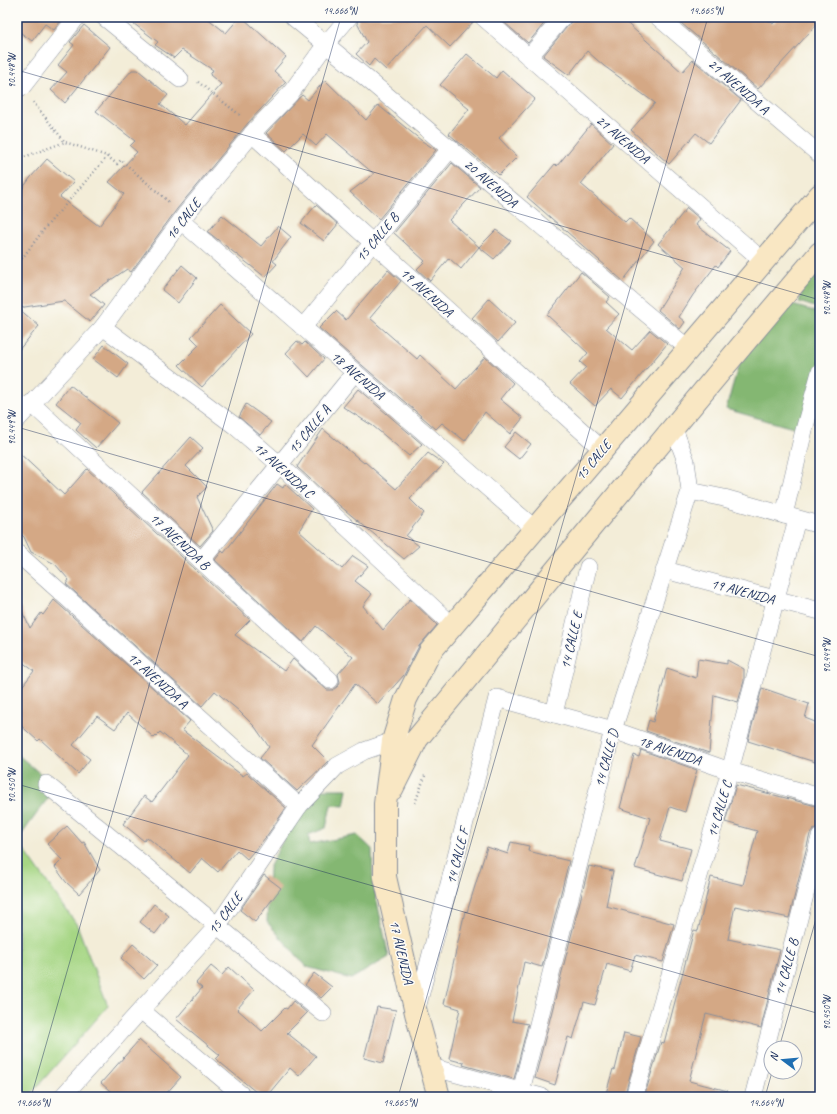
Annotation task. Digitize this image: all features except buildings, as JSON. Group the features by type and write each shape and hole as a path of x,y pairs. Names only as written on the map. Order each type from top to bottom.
{"street":[{"path":"22,87 77,17"},
{"path":"104,17 180,79"},
{"name":"20 AVENIDA","path":"293,17 451,148 543,229 688,349"},
{"name":"16 CALLE","path":"17,420 103,327 183,218 254,131 290,94 326,44 349,17"},
{"name":"21 AVENIDA","path":"483,17 763,261"},
{"path":"529,57 563,17"},
{"name":"21 AVENIDA A","path":"658,17 820,155"},
{"name":"19 AVENIDA","path":"254,131 373,242 602,450"},
{"name":"15 CALLE B","path":"303,327 451,148"},
{"name":"15 CALLE","path":"393,741 406,699 430,652 820,195"},
{"name":"18 AVENIDA","path":"183,218 303,327 536,529"},
{"path":"417,739 674,429 746,339 820,253"},
{"name":"17 AVENIDA C","path":"103,327 235,426 280,465 453,626"},
{"name":"15 CALLE A","path":"201,560 355,372"},
{"name":"14 CALLE C","path":"634,1097 730,771 774,599 791,517 804,430 820,372"},
{"name":"17 AVENIDA B","path":"31,404 330,680"},
{"name":"14 CALLE D","path":"521,1091 613,730 690,491 686,461 674,429"},
{"path":"690,491 724,498 820,525"},
{"name":"17 AVENIDA A","path":"17,553 299,806"},
{"name":"14 CALLE E","path":"554,714 588,567"},
{"name":"19 AVENIDA","path":"665,570 820,611"},
{"name":"18 AVENIDA","path":"497,698 613,730 730,771 820,797"},
{"name":"14 CALLE F","path":"416,1013 497,698"},
{"name":"15 CALLE","path":"62,1097 142,1011 218,924 299,806 337,766 364,751 393,741 417,739"},
{"name":"17 AVENIDA","path":"385,804 417,739"},
{"name":"17 AVENIDA","path":"393,741 385,804 385,877 416,1013 439,1097"},
{"path":"46,784 218,924 323,1013"},
{"name":"14 CALLE B","path":"753,1097 820,837"},
{"path":"142,1011 244,1097"},
{"path":"431,1067 542,1097"}],"path":[{"path":"180,79 188,74 254,131"},
{"path":"22,87 65,142 108,156 117,164 121,160 183,218"},
{"path":"17,158 24,157 65,142"},
{"path":"17,265 45,228 108,156"},
{"path":"415,803 428,767"}],"green space":[{"path":"820,269 820,309 799,302 806,279"},
{"path":"779,301 820,313 820,366 800,430 726,409 746,339"},
{"path":"17,754 56,787 17,841"},
{"path":"321,789 347,789 344,806 331,805 326,828 308,835 310,844 357,835 372,849 373,883 389,957 351,979 307,967 267,922 269,868 286,834"},
{"path":"18,841 77,925 108,1006 28,1097 17,1097"}]}
